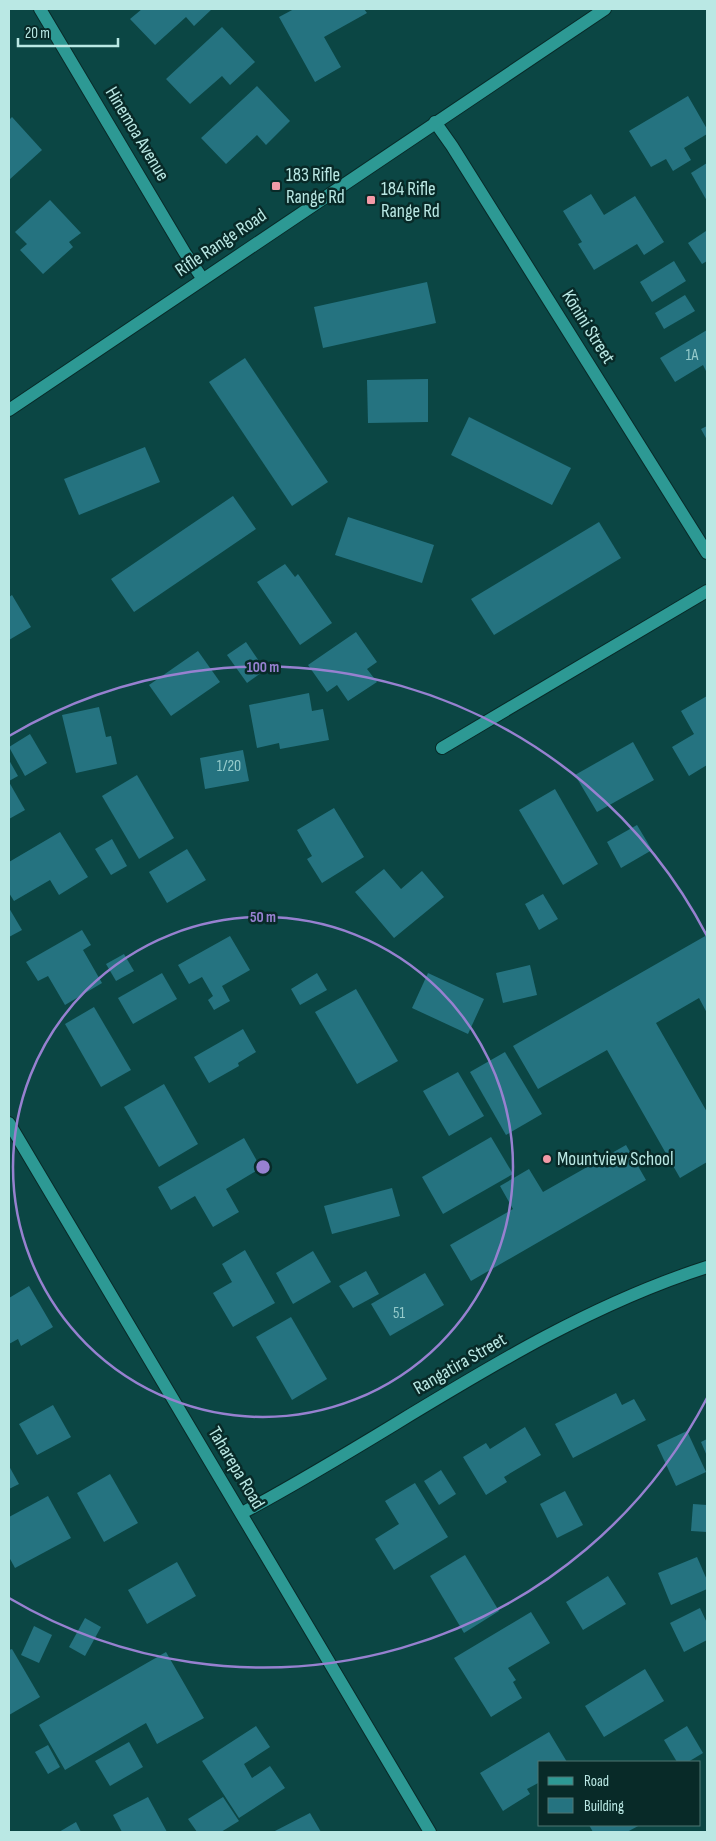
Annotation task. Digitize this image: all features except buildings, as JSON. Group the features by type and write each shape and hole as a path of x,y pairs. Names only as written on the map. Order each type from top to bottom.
{"street":[{"name":"Hinemoa Avenue","path":"40,9 185,253 202,278"},
{"name":"Rifle Range Road","path":"9,410 202,278 605,9"},
{"name":"Kōnini Street","path":"435,122 452,146 707,552"},
{"path":"442,748 707,591"},
{"name":"Taharepa Road","path":"9,1123 430,1832"},
{"name":"Rangatira Street","path":"242,1513 510,1355 591,1312 707,1266"}],"place":[{"name":"183 Rifle Range Rd","path":"276,186"},
{"name":"184 Rifle Range Rd","path":"371,200"},
{"name":"Mountview School","path":"547,1159"}]}
